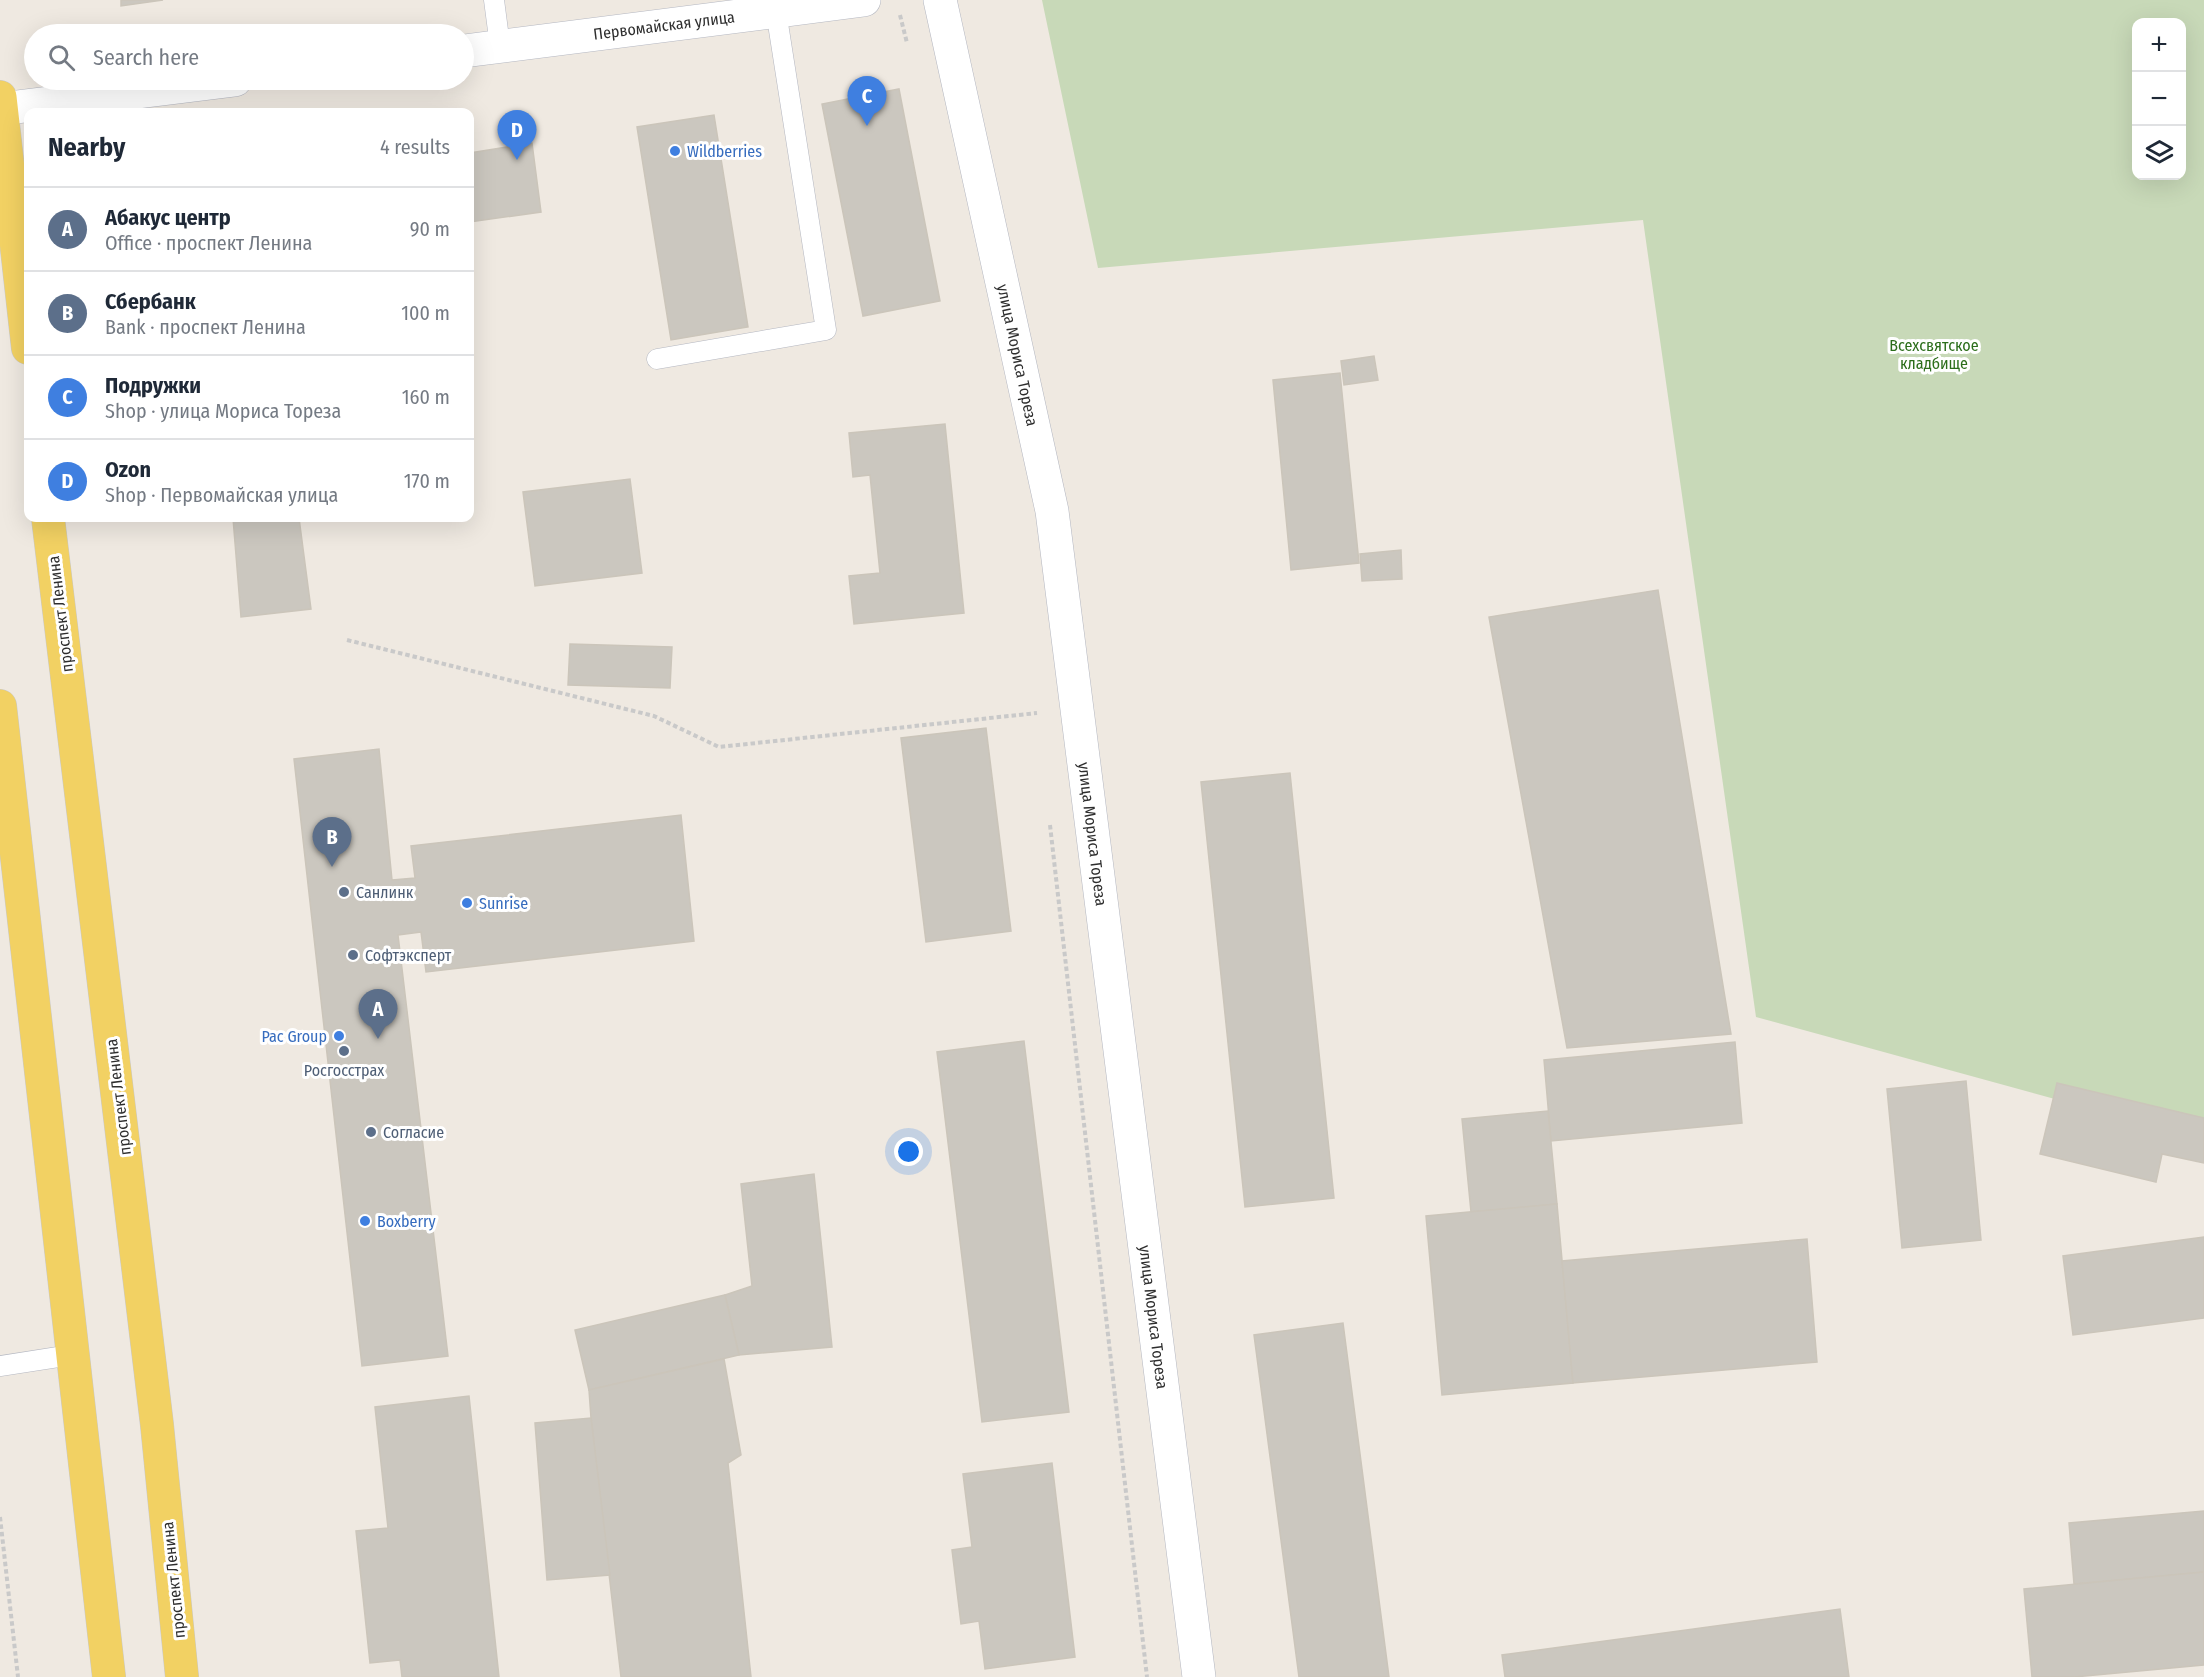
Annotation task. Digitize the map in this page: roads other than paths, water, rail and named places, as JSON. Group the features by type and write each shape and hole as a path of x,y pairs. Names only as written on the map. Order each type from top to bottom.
{"main road":[{"path":"0,105 24,313"},
{"name":"проспект Ленина","path":"48,522 157,1425 183,1677"},
{"path":"0,706 71,1355 109,1677"}],"street":[{"name":"Первомайская улица","path":"474,50 864,0"},
{"name":"улица Мориса Тореза","path":"940,0 1052,511 1199,1677"},
{"path":"0,105 141,90"}],"lane":[{"path":"494,0 500,46"},
{"path":"657,359 826,330 776,11"},
{"path":"0,1366 71,1355"}],"place":[{"name":"Подружки","path":"867,126"},
{"name":"Wildberries","path":"675,151"},
{"name":"Ozon","path":"517,160"},
{"name":"Сбербанк","path":"332,867"},
{"name":"Санлинк","path":"344,892"},
{"name":"Sunrise","path":"467,903"},
{"name":"Софтэксперт","path":"353,955"},
{"name":"Pac Group","path":"339,1036"},
{"name":"Абакус центр","path":"378,1039"},
{"name":"Росгосстрах","path":"344,1051"},
{"name":"Согласие","path":"371,1132"},
{"name":"Boxberry","path":"365,1221"}],"park label":[{"name":"Всехсвятское кладбище","path":"1934,354"}]}
